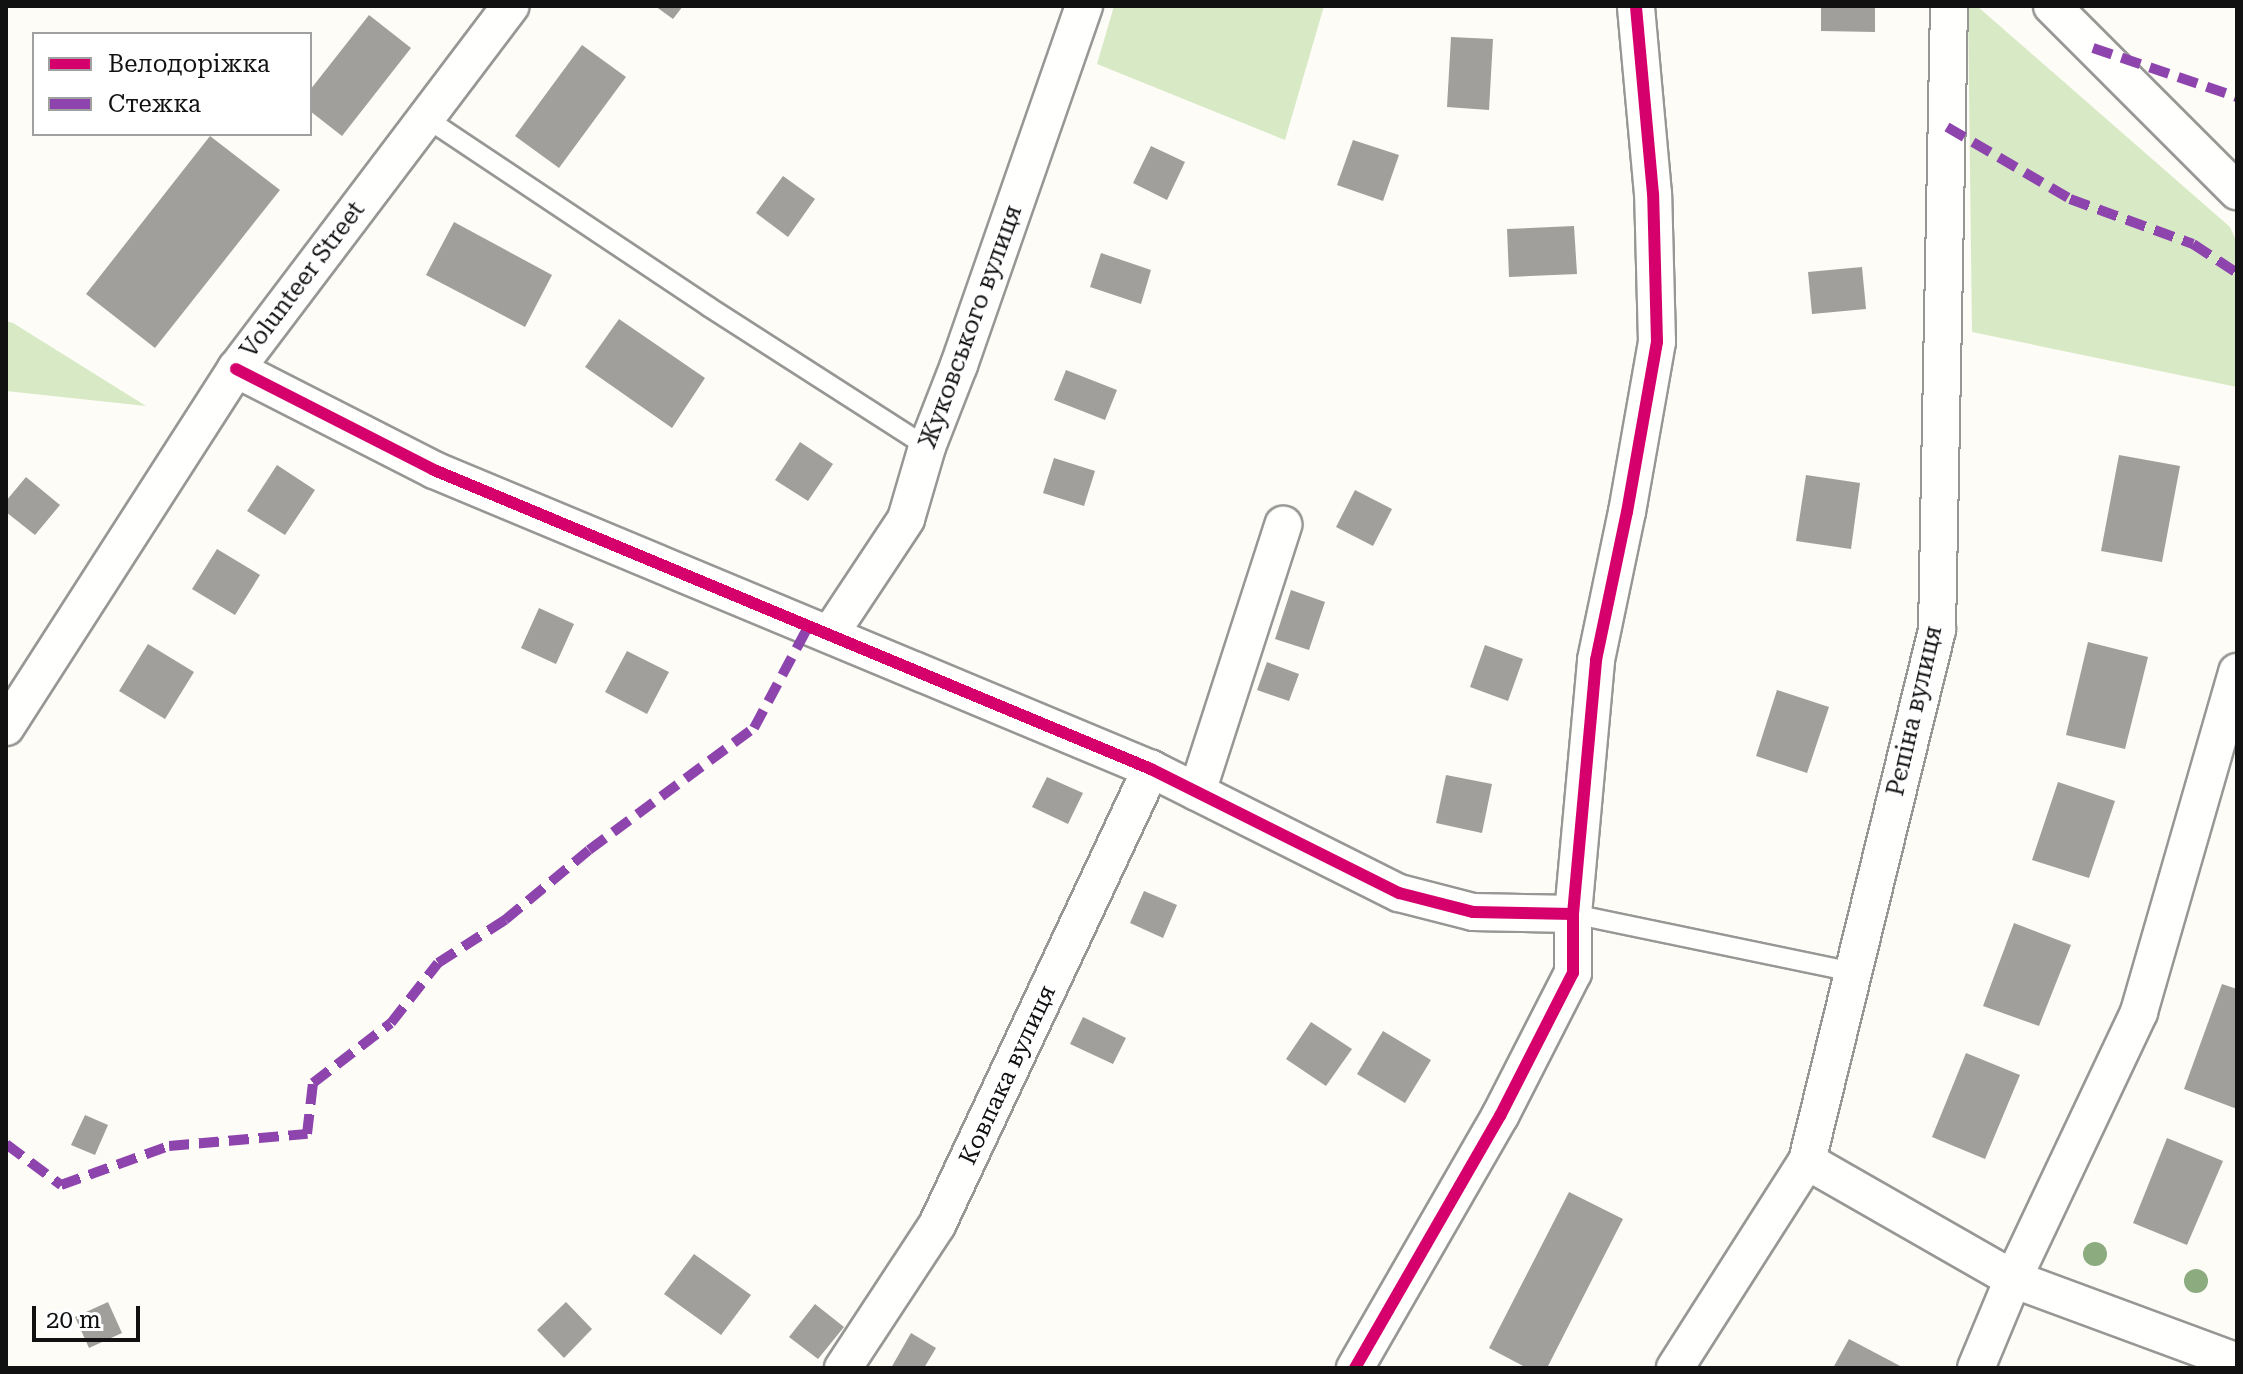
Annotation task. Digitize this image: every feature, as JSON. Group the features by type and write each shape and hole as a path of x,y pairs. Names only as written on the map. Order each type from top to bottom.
{"street":[{"name":"Volunteer Street","path":"6,727 236,369 511,6"},
{"name":"Жуковського вулиця","path":"830,634 906,519 927,447 965,350 1084,6"},
{"path":"1355,1368 1500,1116 1573,973 1573,914 1596,660 1627,512 1657,342 1653,194 1636,6"},
{"name":"Рєпіна вулиця","path":"1675,1368 1807,1161 1937,630 1949,6"},
{"path":"2052,6 2237,191"},
{"path":"236,369 434,470 1151,769 1399,893 1473,912 1573,914"},
{"path":"1197,792 1283,525"},
{"path":"1976,1368 2013,1279 2139,1012 2237,672"},
{"name":"Ковпака вулиця","path":"843,1368 937,1225 1151,769"},
{"path":"1807,1161 2013,1279 2237,1362"}],"lane":[{"path":"426,118 927,447"},
{"path":"1573,914 1853,972"}],"green space":[{"path":"1114,6 1324,6 1285,140 1097,64"},
{"path":"1968,6 1977,6 2230,227 2237,243 2237,387 1972,332"},
{"path":"6,321 13,323 146,406 6,391"}],"building":[{"path":"655,6 683,6 673,19"},
{"path":"1821,6 1875,6 1875,32 1821,31"},
{"path":"369,15 411,48 342,136 312,113 312,87"},
{"path":"1451,37 1493,39 1489,110 1447,107"},
{"path":"582,45 626,77 559,168 515,136"},
{"path":"210,136 280,190 155,348 86,294"},
{"path":"1353,140 1399,155 1383,201 1337,185"},
{"path":"1151,146 1185,162 1167,200 1133,183"},
{"path":"783,176 815,199 788,237 756,213"},
{"path":"454,222 552,275 525,327 426,275"},
{"path":"1574,226 1577,274 1509,277 1507,229"},
{"path":"1101,253 1151,270 1141,304 1090,287"},
{"path":"1862,267 1866,309 1812,314 1808,272"},
{"path":"619,319 705,378 672,428 585,367"},
{"path":"1066,370 1117,390 1105,420 1054,400"},
{"path":"800,442 833,464 808,501 775,480"},
{"path":"2119,455 2180,466 2162,562 2101,551"},
{"path":"1054,458 1095,471 1084,506 1043,493"},
{"path":"277,465 315,490 285,535 247,511"},
{"path":"1806,475 1860,483 1851,549 1796,541"},
{"path":"26,477 60,505 35,535 6,512 6,501"},
{"path":"1355,490 1392,509 1373,546 1336,527"},
{"path":"217,549 260,575 235,615 192,589"},
{"path":"1291,590 1325,602 1309,650 1275,639"},
{"path":"539,608 574,624 556,664 521,648"},
{"path":"2088,642 2148,657 2125,749 2066,735"},
{"path":"148,644 194,672 165,719 119,691"},
{"path":"1485,645 1523,659 1508,701 1470,687"},
{"path":"627,651 669,672 647,714 605,692"},
{"path":"1267,662 1299,674 1289,701 1257,690"},
{"path":"1777,690 1829,707 1807,773 1756,756"},
{"path":"1446,775 1492,784 1482,833 1436,823"},
{"path":"1047,777 1083,793 1068,824 1032,807"},
{"path":"2058,782 2115,801 2089,878 2032,860"},
{"path":"1144,891 1177,905 1163,938 1130,923"},
{"path":"2014,923 2071,945 2039,1026 1983,1006"},
{"path":"2222,984 2237,989 2237,1109 2184,1089"},
{"path":"1083,1017 1126,1038 1113,1064 1070,1044"},
{"path":"1311,1022 1352,1049 1326,1086 1286,1059"},
{"path":"1383,1031 1431,1060 1405,1103 1357,1074"},
{"path":"1966,1053 2020,1075 1985,1159 1932,1137"},
{"path":"85,1115 108,1125 95,1155 71,1145"},
{"path":"2167,1138 2223,1161 2187,1245 2133,1223"},
{"path":"1569,1192 1623,1219 1547,1368 1527,1368 1489,1348"},
{"path":"694,1254 751,1295 721,1335 664,1294"},
{"path":"108,1302 122,1333 89,1348 75,1317"},
{"path":"566,1302 592,1329 564,1358 537,1330"},
{"path":"815,1304 844,1327 818,1359 789,1337"},
{"path":"911,1333 936,1348 924,1368 891,1368"},
{"path":"1849,1339 1904,1368 1833,1368"}],"marked path":[{"path":"2093,48 2237,97"},
{"path":"1947,127 2070,199 2193,244 2237,273"},
{"path":"6,1144 61,1185 169,1146 307,1134 313,1083 391,1023 438,963 505,920 589,850 754,728 809,625"}],"cycle path":[{"path":"1355,1368 1500,1116 1573,973 1573,914 1596,660 1627,512 1657,342 1653,194 1636,6"},
{"path":"236,369 434,470 1151,769 1399,893 1473,912 1573,914"}]}
